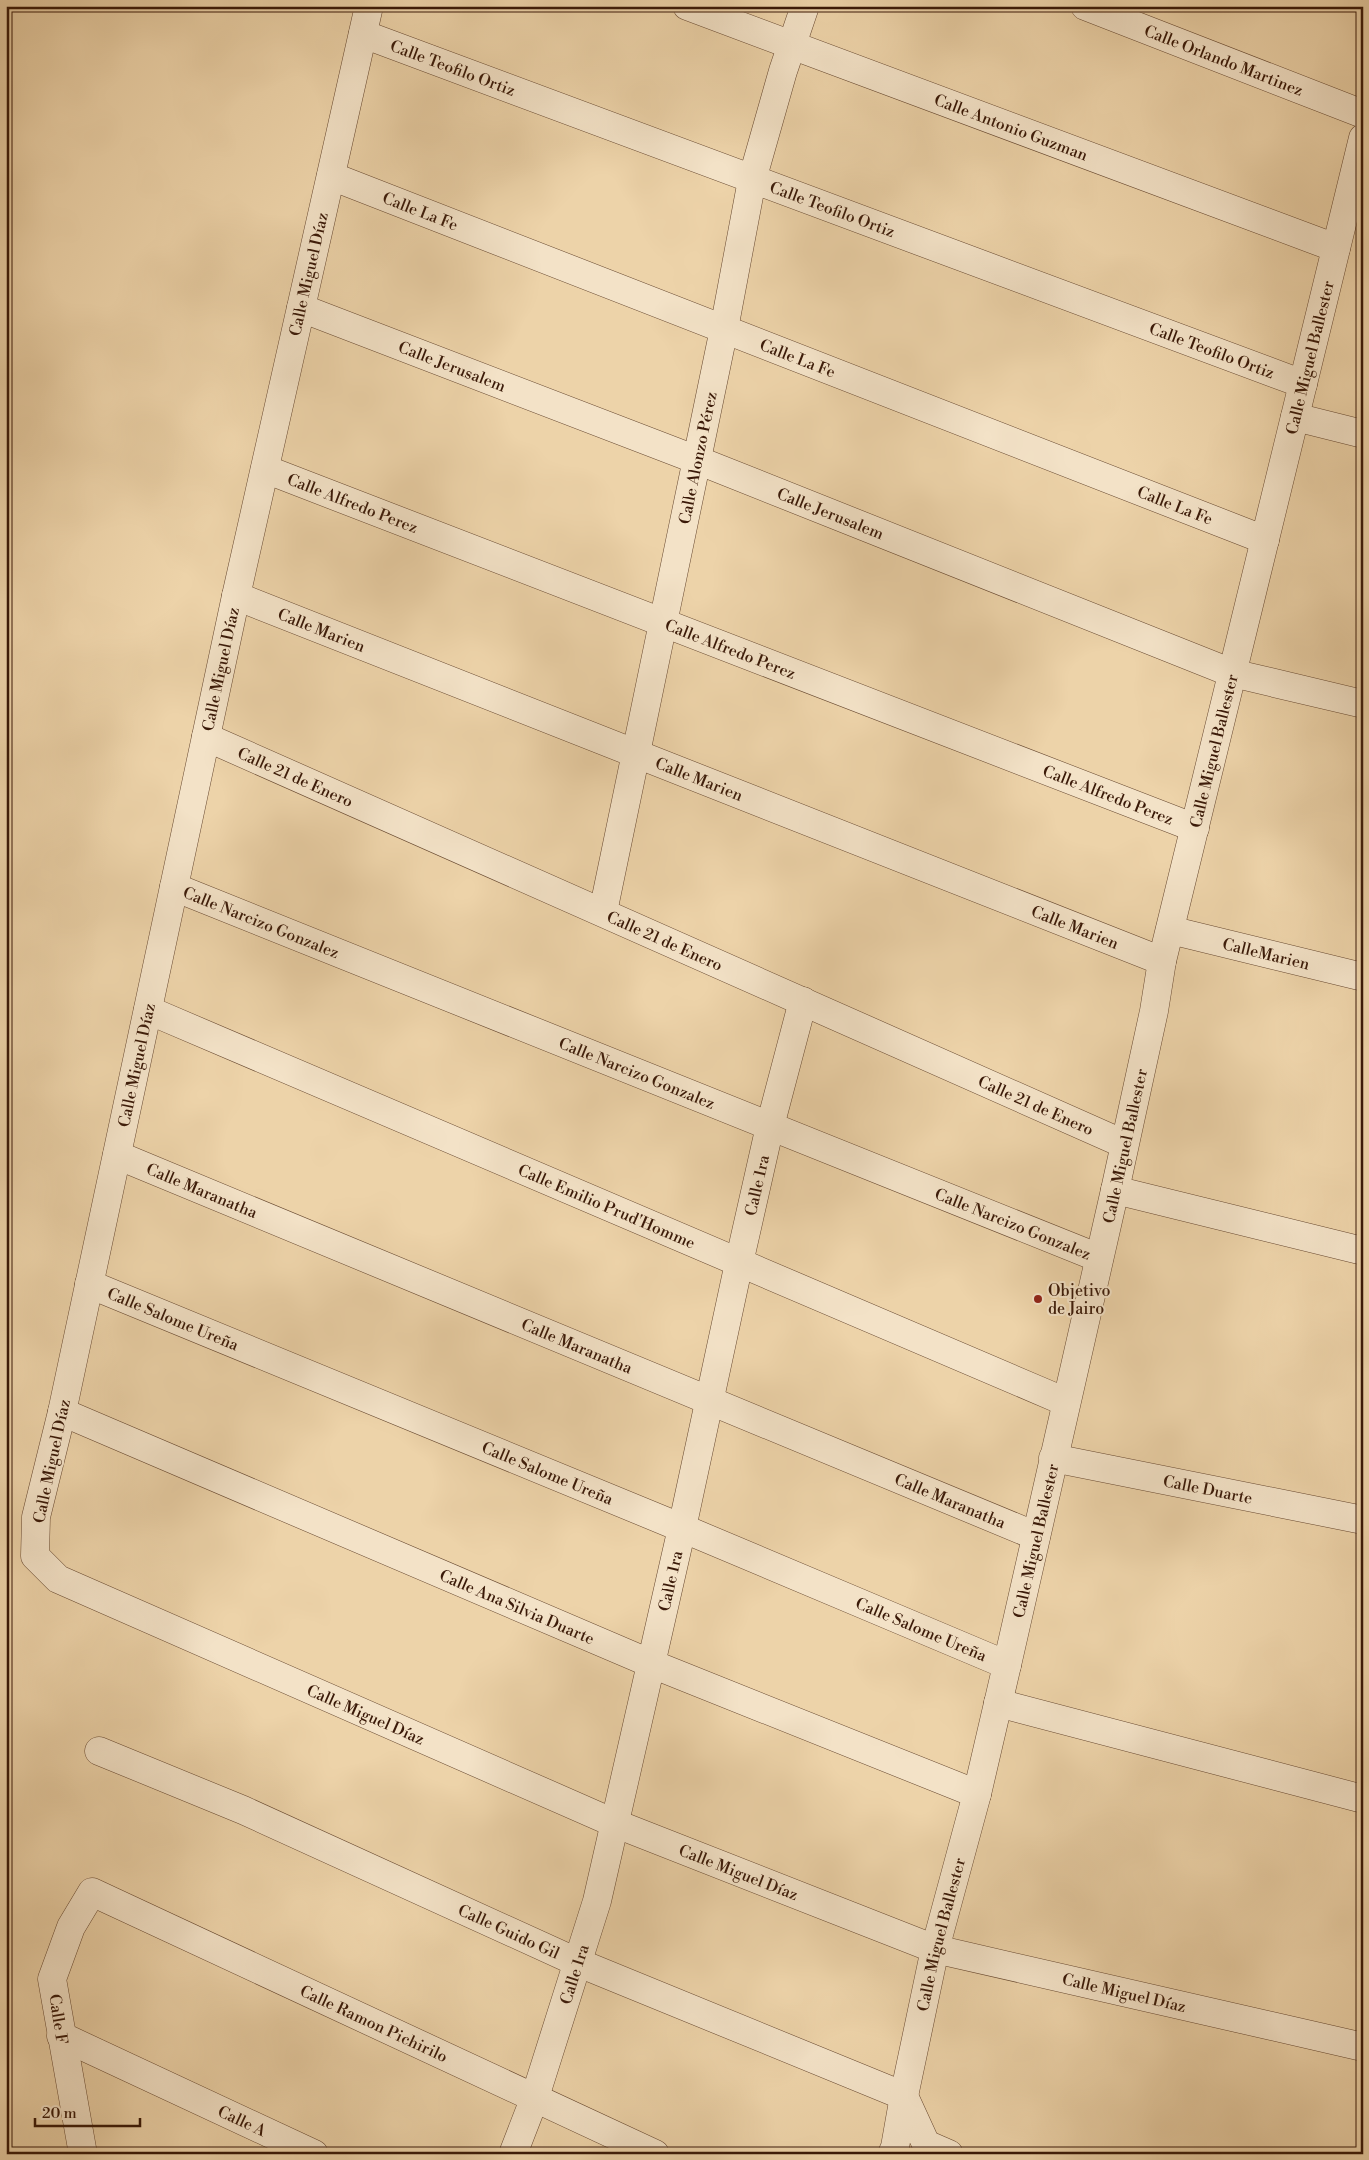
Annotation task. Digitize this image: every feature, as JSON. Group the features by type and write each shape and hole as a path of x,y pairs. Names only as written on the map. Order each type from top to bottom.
{"street":[{"name":"Calle Miguel Díaz","path":"369,6 236,596 62,1412 36,1517 35,1556 58,1579 614,1823 935,1949 1363,2047"},
{"name":"Calle Antonio Guzman","path":"687,6 1336,248"},
{"name":"Calle Alonzo Pérez","path":"603,912 724,329 752,180 791,45 805,6"},
{"name":"Calle Orlando Martinez","path":"1085,6 1363,114"},
{"name":"Calle Teofilo Ortiz","path":"363,34 1303,384"},
{"name":"Calle Miguel Ballester","path":"892,2154 935,1949 977,1794 1115,1190 1154,1011 1162,961 1336,248 1359,174 1363,138"},
{"name":"Calle La Fe","path":"331,176 1265,540"},
{"name":"Calle Jerusalem","path":"301,308 697,460 1232,673 1363,704"},
{"path":"1295,417 1363,434"},
{"name":"Calle Alfredo Perez","path":"265,469 1195,828"},
{"name":"Calle Marien","path":"236,596 1162,961"},
{"name":"Calle 21 de Enero","path":"206,737 1124,1144"},
{"name":"Calle Narcizo Gonzalez","path":"174,887 1099,1258"},
{"name":"CalleMarien","path":"1170,930 1363,977"},
{"name":"Calle 1ra","path":"513,2154 535,2097 579,1963 597,1900 652,1664 708,1400 770,1126 804,1001"},
{"name":"Calle Emilio Prud'Homme","path":"148,1010 1066,1402"},
{"name":"Calle Maranatha","path":"116,1155 1036,1536"},
{"path":"1115,1190 1363,1251"},
{"name":"Calle Salome Ureña","path":"89,1284 682,1528 1007,1665"},
{"name":"Calle Ana Silvia Duarte","path":"62,1412 652,1664 977,1794"},
{"name":"Calle Duarte","path":"1053,1458 1363,1520"},
{"path":"998,1703 1363,1799"},
{"name":"Calle Guido Gil","path":"99,1751 244,1810 579,1963 904,2096"},
{"name":"Calle F","path":"83,2154 52,1979 71,1927 92,1892"},
{"name":"Calle Ramon Pichirilo","path":"92,1892 655,2154"},
{"name":"Calle A","path":"61,2036 314,2154"},
{"path":"904,2096 926,2144 949,2154"}],"place":[{"name":"Objetivo de Jairo","path":"1038,1299"}]}
